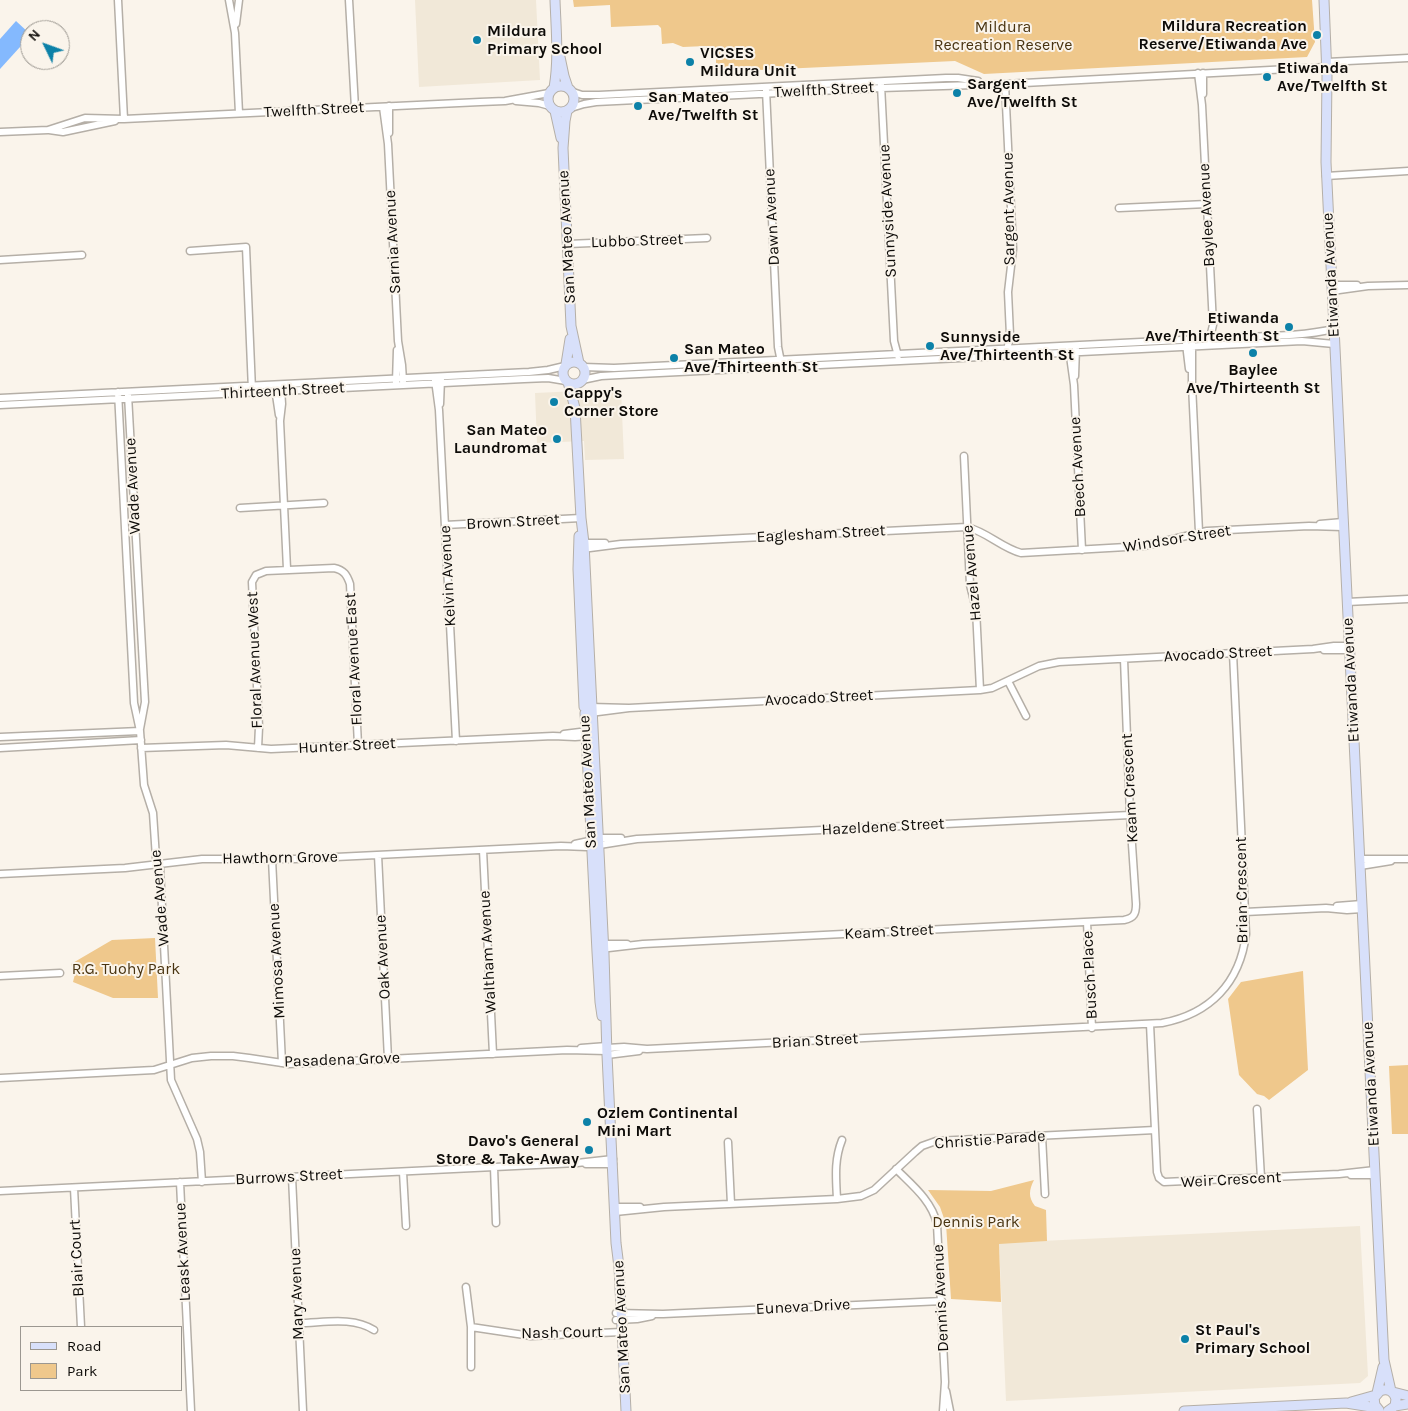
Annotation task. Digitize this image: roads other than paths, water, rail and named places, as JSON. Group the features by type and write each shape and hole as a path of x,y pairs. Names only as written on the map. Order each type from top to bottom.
{"street":[{"path":"118,0 124,119"},
{"path":"229,0 235,33 240,114"},
{"path":"235,33 238,0"},
{"path":"350,0 355,108"},
{"path":"555,0 556,77 547,99 552,108 559,112 569,109 574,100 564,76 557,45"},
{"name":"Etiwanda Avenue","path":"1324,0 1328,95 1325,136 1326,176 1334,344 1384,1360 1392,1392"},
{"name":"Twelfth Street","path":"569,109 596,102 958,78 989,84 1005,84 1200,73 1408,58"},
{"name":"Baylee Avenue","path":"1200,73 1204,83 1202,105 1213,325 1218,342"},
{"name":"Sunnyside Avenue","path":"881,84 895,357"},
{"name":"Sargent Avenue","path":"1005,84 1013,249 1008,292 1010,335 1007,352"},
{"path":"551,90 561,85 570,90"},
{"name":"Twelfth Street","path":"505,101 551,90"},
{"name":"Twelfth Street","path":"570,90 586,96 766,90"},
{"name":"Dawn Avenue","path":"766,90 778,363"},
{"name":"Twelfth Street","path":"0,132 48,130 59,132 124,119 505,101 539,103 552,108"},
{"name":"Sarnia Avenue","path":"386,107 400,382"},
{"name":"San Mateo Avenue","path":"552,108 563,148"},
{"name":"San Mateo Avenue","path":"569,109 564,122 563,148 572,326 581,365"},
{"path":"1326,176 1408,171"},
{"path":"1119,208 1207,204"},
{"name":"Lubbo Street","path":"568,244 707,238"},
{"path":"190,251 246,247 252,389"},
{"path":"0,260 82,255"},
{"path":"1332,288 1407,284"},
{"name":"Baylee Avenue","path":"1209,342 1213,325"},
{"name":"San Mateo Avenue","path":"566,365 572,326"},
{"path":"1218,342 1304,334 1334,329"},
{"name":"Sargent Avenue","path":"1010,335 1015,352"},
{"path":"778,363 604,368 573,362 566,365 563,375 567,382 574,384 610,375 778,363 1209,342 1302,341 1334,344"},
{"path":"1189,343 1199,532"},
{"name":"Beech Avenue","path":"1072,349 1082,550"},
{"name":"Thirteenth Street","path":"438,380 548,370 566,365"},
{"path":"581,365 584,373 581,381"},
{"name":"Thirteenth Street","path":"0,405 128,399 278,387 438,380 548,378 567,382"},
{"name":"Kelvin Avenue","path":"438,380 456,741"},
{"name":"San Mateo Avenue","path":"575,408 581,381"},
{"name":"San Mateo Avenue","path":"567,382 575,408 600,946 606,1002 615,1210 616,1244 614,1262 626,1411"},
{"path":"278,387 287,570"},
{"name":"Thirteenth Street","path":"0,398 128,391 252,389"},
{"name":"Wade Avenue","path":"128,391 145,702 140,731"},
{"name":"Wade Avenue","path":"118,392 134,703 140,731 144,785 153,813 160,868 170,1065 173,1085 197,1139 202,1182"},
{"name":"Hazel Avenue","path":"964,456 971,591 976,609 980,690"},
{"path":"240,508 324,503"},
{"name":"Brown Street","path":"445,525 581,518"},
{"name":"Windsor Street","path":"1015,551 1082,550 1144,546 1199,532 1343,524"},
{"name":"Eaglesham Street","path":"581,546 967,527 977,530 1015,551"},
{"name":"Floral Avenue East","path":"287,570 334,568 342,570 346,574 350,584 358,745"},
{"name":"Floral Avenue West","path":"258,748 252,582 256,575 261,572 287,570"},
{"path":"1347,602 1408,599"},
{"name":"Avocado Street","path":"588,710 980,690 992,688 1029,670 1049,663 1349,648"},
{"name":"Brian Crescent","path":"982,1032 1092,1028 1172,1021 1194,1014 1212,1001 1233,977 1242,956 1246,934 1233,653"},
{"name":"Keam Crescent","path":"1124,659 1130,815 1136,904 1134,916"},
{"path":"1008,681 1026,716"},
{"path":"0,737 140,731"},
{"name":"Hunter Street","path":"141,748 226,744 271,749 552,736 575,737 589,734"},
{"path":"0,748 141,740"},
{"name":"Hazeldene Street","path":"595,843 613,838 636,839 1130,815"},
{"name":"Hawthorn Grove","path":"0,874 125,868 202,859 272,860 561,846 580,847 595,843"},
{"name":"Waltham Avenue","path":"483,850 493,1054"},
{"name":"Oak Avenue","path":"378,855 388,1059"},
{"path":"1360,862 1408,859"},
{"name":"Mimosa Avenue","path":"272,860 282,1064"},
{"path":"1245,912 1326,908 1347,910 1362,906"},
{"name":"Keam Street","path":"600,946 1124,920 1134,916"},
{"name":"Busch Place","path":"1087,922 1092,1028"},
{"path":"0,976 60,973"},
{"name":"Weir Crescent","path":"1150,1024 1158,1178 1164,1182 1375,1173"},
{"name":"Brian Street","path":"607,1050 624,1053 647,1049 982,1032"},
{"name":"Pasadena Grove","path":"0,1078 147,1071 192,1058 218,1056 249,1058 282,1064 567,1050 590,1046 607,1050"},
{"path":"1257,1109 1261,1178"},
{"name":"Christie Parade","path":"615,1210 855,1198 868,1194 922,1146 936,1141 1155,1130"},
{"path":"1042,1136 1045,1194"},
{"path":"837,1199 836,1164 842,1140"},
{"path":"728,1142 731,1204"},
{"name":"Burrows Street","path":"0,1191 577,1163 596,1165 613,1162"},
{"path":"494,1167 496,1223"},
{"name":"Dennis Avenue","path":"896,1169 924,1198 936,1216 945,1382 943,1411"},
{"path":"403,1172 406,1226"},
{"name":"Mary Avenue","path":"292,1177 303,1411"},
{"name":"Leask Avenue","path":"180,1182 190,1411"},
{"name":"Blair Court","path":"74,1188 81,1326"},
{"path":"466,1287 471,1327 471,1367"},
{"name":"Euneva Drive","path":"619,1316 942,1300"},
{"path":"298,1323 350,1322 363,1324 374,1330"},
{"name":"Nash Court","path":"471,1327 531,1336 620,1332"},
{"name":"San Mateo Avenue","path":"620,1332 620,1411"},
{"name":"Etiwanda Avenue","path":"1376,1394 1384,1360"},
{"name":"Dennis Avenue","path":"945,1382 950,1411"},
{"path":"1346,1403 1384,1390 1408,1396"},
{"path":"1386,1410 1396,1399 1392,1392"},
{"path":"1376,1394 1374,1402 1386,1410"},
{"path":"1184,1411 1346,1403 1386,1410 1408,1404"}],"water":[{"path":"16,21 20,25 20,47 0,69 0,39"}],"place":[{"name":"Mildura Recreation Reserve/Etiwanda Ave","path":"1317,35"},
{"name":"Mildura Primary School","path":"477,40"},
{"name":"VICSES Mildura Unit","path":"690,62"},
{"name":"Etiwanda Ave/Twelfth St","path":"1267,77"},
{"name":"Sargent Ave/Twelfth St","path":"957,93"},
{"name":"San Mateo Ave/Twelfth St","path":"638,106"},
{"name":"Etiwanda Ave/Thirteenth St","path":"1289,327"},
{"name":"Sunnyside Ave/Thirteenth St","path":"930,346"},
{"name":"Baylee Ave/Thirteenth St","path":"1253,353"},
{"name":"San Mateo Ave/Thirteenth St","path":"674,358"},
{"name":"Cappy's Corner Store","path":"554,402"},
{"name":"San Mateo Laundromat","path":"557,439"},
{"name":"Ozlem Continental Mini Mart","path":"587,1122"},
{"name":"Davo's General Store & Take-Away","path":"589,1150"},
{"name":"St Paul's Primary School","path":"1185,1339"}],"park label":[{"name":"Mildura Recreation Reserve","path":"1003,36"},
{"name":"R.G. Tuohy Park","path":"126,969"},
{"name":"Dennis Park","path":"976,1222"}]}
